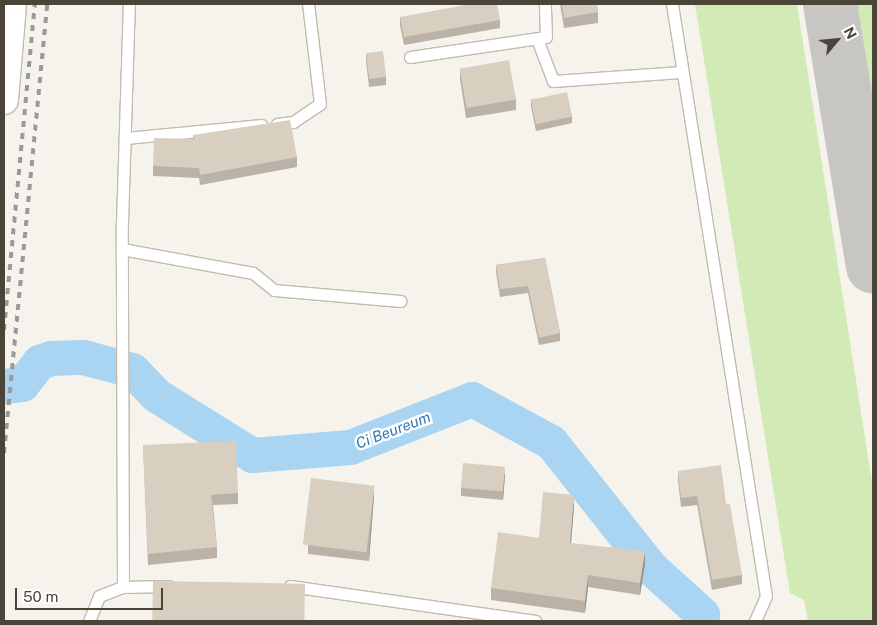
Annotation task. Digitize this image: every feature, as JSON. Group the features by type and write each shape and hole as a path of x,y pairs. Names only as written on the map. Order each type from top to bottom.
{"street":[{"path":"4,100 12,4"}],"lane":[{"path":"123,587 122,249 129,4"},
{"path":"126,138 293,122 312,113 320,104 320,85 308,4"},
{"path":"410,57 537,39 548,32 545,4"},
{"path":"672,4 681,72 766,596 755,621"},
{"path":"537,39 553,81 681,72"},
{"path":"122,249 253,273 274,290 401,301"},
{"path":"273,585 536,621"},
{"path":"89,621 99,596 123,587 180,586"}],"green space":[{"path":"695,4 797,4 873,489 873,621 808,621 804,600 790,593"},
{"path":"852,4 873,4 873,139"}],"building":[{"path":"471,4 497,4 500,20 404,37 400,17"},
{"path":"562,4 597,4 598,12 564,18"},
{"path":"383,51 386,77 369,79 366,53"},
{"path":"509,60 516,99 467,108 460,69"},
{"path":"567,92 572,116 536,124 531,100"},
{"path":"290,120 297,157 200,175 199,168 153,166 154,138 194,139 193,135"},
{"path":"545,258 560,333 539,338 528,286 500,289 496,265"},
{"path":"236,441 238,493 211,495 217,547 148,554 143,445"},
{"path":"463,463 505,467 503,492 461,488"},
{"path":"721,465 726,504 730,504 742,575 712,580 697,496 681,498 678,471"},
{"path":"311,478 375,486 366,552 303,545"},
{"path":"543,492 574,495 570,543 645,551 640,583 588,575 585,601 491,588 498,532 539,538"},
{"path":"153,581 305,584 304,621 152,621"}],"waterway":[{"name":"Ci Beureum","path":"4,386 22,384 39,362 51,358 83,357 132,370 156,395 252,455 350,447 472,399 551,442 651,568 702,614"}],"taxiway":[{"path":"830,4 873,267"}],"railway":[{"path":"4,330 35,4"},
{"path":"4,453 47,4"}]}
